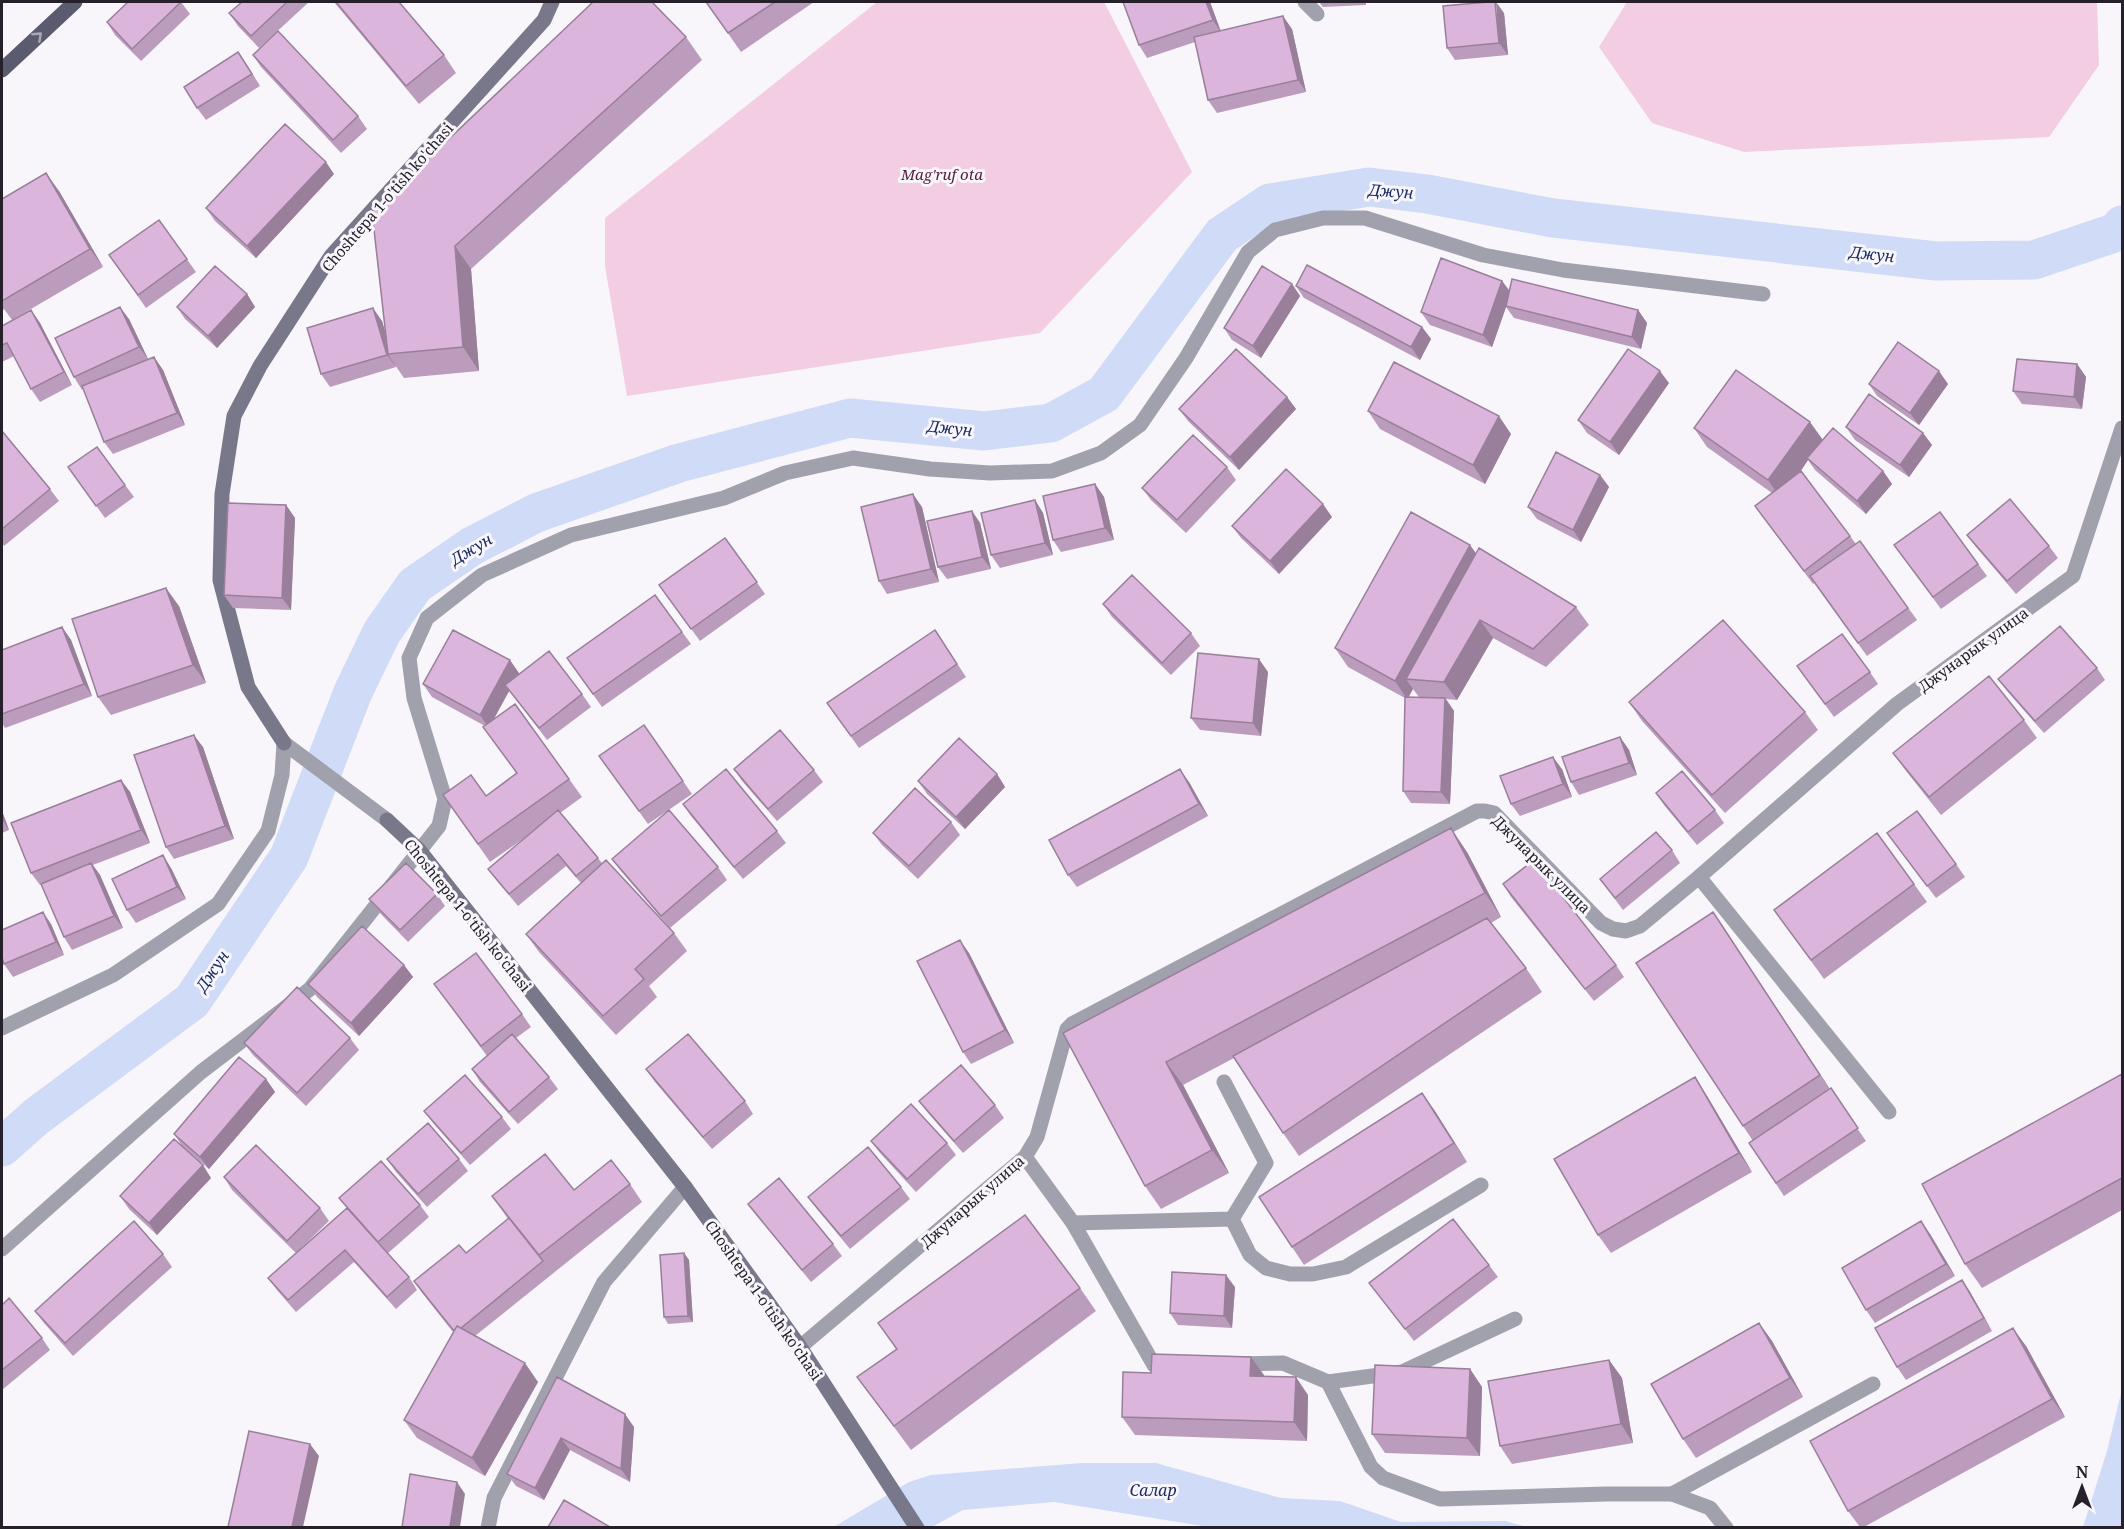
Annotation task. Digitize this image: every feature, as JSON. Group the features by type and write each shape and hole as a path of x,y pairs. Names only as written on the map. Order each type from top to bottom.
{"main road":[{"path":"2,70 75,2"}],"street":[{"name":"Choshtepa 1-o'tish ko'chasi","path":"552,2 544,20 332,256 260,366 234,416 222,494 220,580 248,687 284,743 387,820 419,850 685,1187 800,1347 917,1527"},
{"path":"1305,2 1317,14"},
{"path":"2,1249 201,1072 310,989 439,826 445,799 414,698 409,658 427,618 482,575 571,535 723,498 785,473 853,458 930,469 990,473 1052,471 1101,453 1140,425 1186,358 1248,252 1275,230 1323,218 1365,218 1484,255 1563,270 1764,294"},
{"name":"Джунарык улица","path":"800,1347 1025,1157 1037,1137 1067,1029 1072,1024 1477,811 1494,813 1601,923 1612,929 1626,931 1640,926 1897,704 2073,576 2122,428"},
{"path":"2,1028 113,975 218,904 268,831 282,775 284,743"},
{"path":"1699,877 1889,1113"},
{"path":"1224,1082 1266,1163 1232,1219"},
{"path":"1025,1157 1073,1223 1155,1365 1178,1364"},
{"path":"1232,1219 1250,1255 1266,1268 1290,1274 1313,1274 1346,1267 1481,1185"},
{"path":"488,1527 494,1498 604,1282 685,1187"},
{"path":"1073,1223 1232,1219"},
{"path":"1224,1364 1283,1363 1328,1382 1402,1372 1515,1319"},
{"path":"1328,1382 1371,1467 1383,1479 1440,1499 1672,1494 1710,1508 1726,1527"},
{"path":"1672,1494 1873,1384"}],"green space":[{"name":"Mag'ruf ota","path":"877,2 1104,2 1192,172 1040,333 627,396 605,266 605,218"},
{"path":"1627,2 2097,2 2099,65 2049,137 1744,152 1652,123 1599,47"}],"water":[{"path":"2122,1389 2122,1527 2083,1527 2107,1451"},
{"name":"Салар","path":"1082,1463 1156,1463 1281,1498 1340,1501 1401,1522 1505,1521 1527,1527 1215,1528 1054,1502 963,1510 932,1527 832,1528 909,1482 931,1475"}],"building":[{"path":"128,2 181,2 132,49 107,22"},
{"path":"242,2 287,2 251,36 229,13"},
{"path":"336,2 399,2 444,55 406,86"},
{"path":"593,2 652,2 686,37 455,246 463,347 388,354 372,212"},
{"path":"706,2 775,2 728,33"},
{"path":"1123,2 1206,2 1213,20 1139,45"},
{"path":"1495,2 1499,43 1447,48 1443,6"},
{"path":"1283,16 1298,80 1208,100 1194,37"},
{"path":"278,31 358,116 333,140 253,55"},
{"path":"238,52 252,74 197,108 184,87"},
{"path":"285,124 326,162 247,246 206,208"},
{"path":"46,173 90,249 2,301 2,199"},
{"path":"159,220 187,259 138,295 109,255"},
{"path":"1441,258 1502,281 1483,335 1421,312"},
{"path":"1307,265 1422,327 1411,347 1296,286"},
{"path":"215,266 247,294 208,336 177,307"},
{"path":"1262,266 1292,284 1253,346 1224,328"},
{"path":"1512,279 1638,310 1632,337 1506,306"},
{"path":"120,307 139,347 74,377 55,338"},
{"path":"373,308 387,355 321,374 307,328"},
{"path":"31,310 64,372 31,389 7,343 2,345 2,326"},
{"path":"1898,342 1939,371 1910,413 1869,384"},
{"path":"1236,349 1287,397 1230,457 1179,409"},
{"path":"1628,349 1660,371 1610,442 1578,420"},
{"path":"154,357 177,413 104,442 82,386"},
{"path":"2017,359 2077,364 2074,397 2013,391"},
{"path":"1394,362 1499,416 1473,465 1368,411"},
{"path":"1736,370 1810,422 1768,480 1694,428"},
{"path":"1869,394 1923,433 1900,465 1846,427"},
{"path":"1833,428 1883,471 1857,501 1807,458"},
{"path":"2,431 50,489 2,529"},
{"path":"1193,435 1227,467 1177,520 1142,488"},
{"path":"97,447 125,485 96,506 68,467"},
{"path":"1556,452 1600,475 1573,530 1528,507"},
{"path":"1286,469 1323,504 1270,561 1232,526"},
{"path":"1801,471 1850,536 1804,571 1755,506"},
{"path":"1095,484 1105,528 1053,540 1043,496"},
{"path":"913,494 931,569 879,581 861,507"},
{"path":"2010,499 2049,546 2007,581 1967,535"},
{"path":"1035,500 1045,543 991,555 981,513"},
{"path":"228,503 286,505 282,598 224,595"},
{"path":"972,511 982,557 938,567 927,521"},
{"path":"1411,512 1470,545 1395,681 1335,648"},
{"path":"1940,512 1978,564 1933,597 1894,545"},
{"path":"725,538 757,582 691,629 659,585"},
{"path":"1860,541 1908,608 1858,643 1810,576"},
{"path":"1479,548 1576,607 1533,649 1480,620 1444,682 1406,679"},
{"path":"1132,575 1191,633 1162,663 1103,604"},
{"path":"166,588 193,665 98,697 72,619"},
{"path":"655,595 682,632 593,694 567,658"},
{"path":"1723,620 1805,712 1712,795 1629,702"},
{"path":"2060,626 2097,668 2035,721 1998,679"},
{"path":"62,627 84,684 2,714 2,650"},
{"path":"453,630 510,660 480,715 423,684"},
{"path":"935,630 957,664 851,736 827,703"},
{"path":"1842,634 1870,672 1825,704 1797,666"},
{"path":"549,651 582,694 539,728 505,685"},
{"path":"1198,653 1259,659 1253,723 1191,718"},
{"path":"1989,676 2024,720 1929,797 1893,753"},
{"path":"1405,697 1445,698 1441,792 1403,791"},
{"path":"515,704 569,779 478,844 443,795 471,775 486,796 517,773 483,727"},
{"path":"644,725 683,781 639,811 599,756"},
{"path":"780,730 814,770 768,809 734,769"},
{"path":"194,735 225,826 166,847 134,755"},
{"path":"1620,737 1629,763 1571,782 1562,757"},
{"path":"959,738 997,774 956,817 918,781"},
{"path":"1553,757 1563,784 1511,804 1500,776"},
{"path":"726,769 777,831 734,867 683,804"},
{"path":"1180,769 1199,804 1068,875 1049,840"},
{"path":"1682,771 1715,810 1688,832 1656,793"},
{"path":"121,780 141,830 31,873 11,823"},
{"path":"915,788 951,822 909,866 873,833"},
{"path":"558,810 598,858 576,876 558,854 509,894 488,869"},
{"path":"669,810 718,867 661,916 612,859"},
{"path":"1917,811 1956,864 1927,886 1887,833"},
{"path":"1451,828 1485,893 1166,1062 1212,1150 1145,1186 1063,1033"},
{"path":"1656,832 1672,850 1615,898 1600,879"},
{"path":"1877,833 1914,884 1811,960 1774,910"},
{"path":"163,855 177,887 127,910 112,879"},
{"path":"606,860 674,933 635,969 644,979 603,1016 526,934"},
{"path":"1534,860 1616,965 1585,989 1503,884"},
{"path":"91,863 114,916 64,937 41,884"},
{"path":"406,863 437,894 400,930 369,899"},
{"path":"43,912 56,942 4,964 2,930"},
{"path":"1713,912 1820,1075 1743,1126 1636,963"},
{"path":"1487,918 1526,968 1283,1133 1233,1056"},
{"path":"362,926 404,965 351,1023 308,984"},
{"path":"960,940 1005,1030 963,1052 917,961"},
{"path":"476,953 522,1014 481,1046 434,984"},
{"path":"297,987 350,1038 297,1093 244,1043"},
{"path":"512,1034 549,1077 509,1112 472,1069"},
{"path":"688,1034 745,1101 703,1137 646,1069"},
{"path":"239,1057 266,1079 200,1157 174,1134"},
{"path":"961,1065 995,1105 954,1141 919,1101"},
{"path":"2122,1074 2122,1178 1965,1264 1922,1184"},
{"path":"465,1075 502,1117 461,1153 424,1111"},
{"path":"1695,1077 1739,1153 1598,1235 1554,1159"},
{"path":"1831,1088 1858,1128 1776,1183 1749,1143"},
{"path":"1422,1093 1454,1143 1292,1247 1259,1197"},
{"path":"911,1104 947,1143 907,1179 871,1141"},
{"path":"428,1123 459,1159 418,1194 387,1159"},
{"path":"174,1139 203,1165 149,1223 120,1196"},
{"path":"256,1145 320,1208 287,1241 224,1177"},
{"path":"868,1147 901,1187 841,1236 808,1197"},
{"path":"545,1154 574,1190 611,1160 630,1184 539,1255 492,1196"},
{"path":"381,1161 420,1205 378,1242 339,1198"},
{"path":"779,1178 833,1244 802,1270 748,1204"},
{"path":"347,1208 409,1277 387,1297 345,1250 288,1300 268,1278"},
{"path":"1025,1215 1080,1288 894,1426 857,1377 897,1349 878,1323"},
{"path":"509,1218 543,1261 461,1328 457,1326 454,1331 414,1281 459,1245 466,1253"},
{"path":"1453,1219 1489,1265 1405,1329 1369,1283"},
{"path":"134,1221 163,1254 65,1343 35,1311"},
{"path":"1921,1221 1946,1264 1866,1310 1842,1268"},
{"path":"684,1253 688,1316 664,1317 660,1255"},
{"path":"1172,1272 1226,1275 1224,1316 1170,1313"},
{"path":"1962,1280 1984,1318 1897,1367 1875,1328"},
{"path":"9,1298 42,1338 2,1370 2,1305"},
{"path":"1759,1323 1790,1378 1683,1439 1651,1384"},
{"path":"457,1326 525,1363 472,1458 404,1420"},
{"path":"2013,1328 2052,1399 1848,1511 1810,1441"},
{"path":"1152,1354 1251,1357 1250,1376 1296,1377 1294,1422 1122,1417 1123,1372 1151,1373"},
{"path":"1609,1360 1621,1424 1500,1446 1488,1381"},
{"path":"1375,1365 1470,1369 1467,1438 1372,1434"},
{"path":"557,1377 625,1414 621,1469 561,1438 535,1488 507,1474"},
{"path":"249,1431 310,1444 292,1527 228,1527"},
{"path":"410,1474 457,1482 450,1527 402,1527"},
{"path":"564,1500 610,1527 548,1527"}],"waterway":[{"name":"Джун","path":"2,1147 37,1116 192,1001 289,857 353,692 382,632 415,585 472,546 536,513 679,463 850,418 984,431 1051,423 1104,394 1222,235 1270,203 1369,187 1427,194 1553,218 1936,261 2034,260 2117,232 2122,225"}]}
